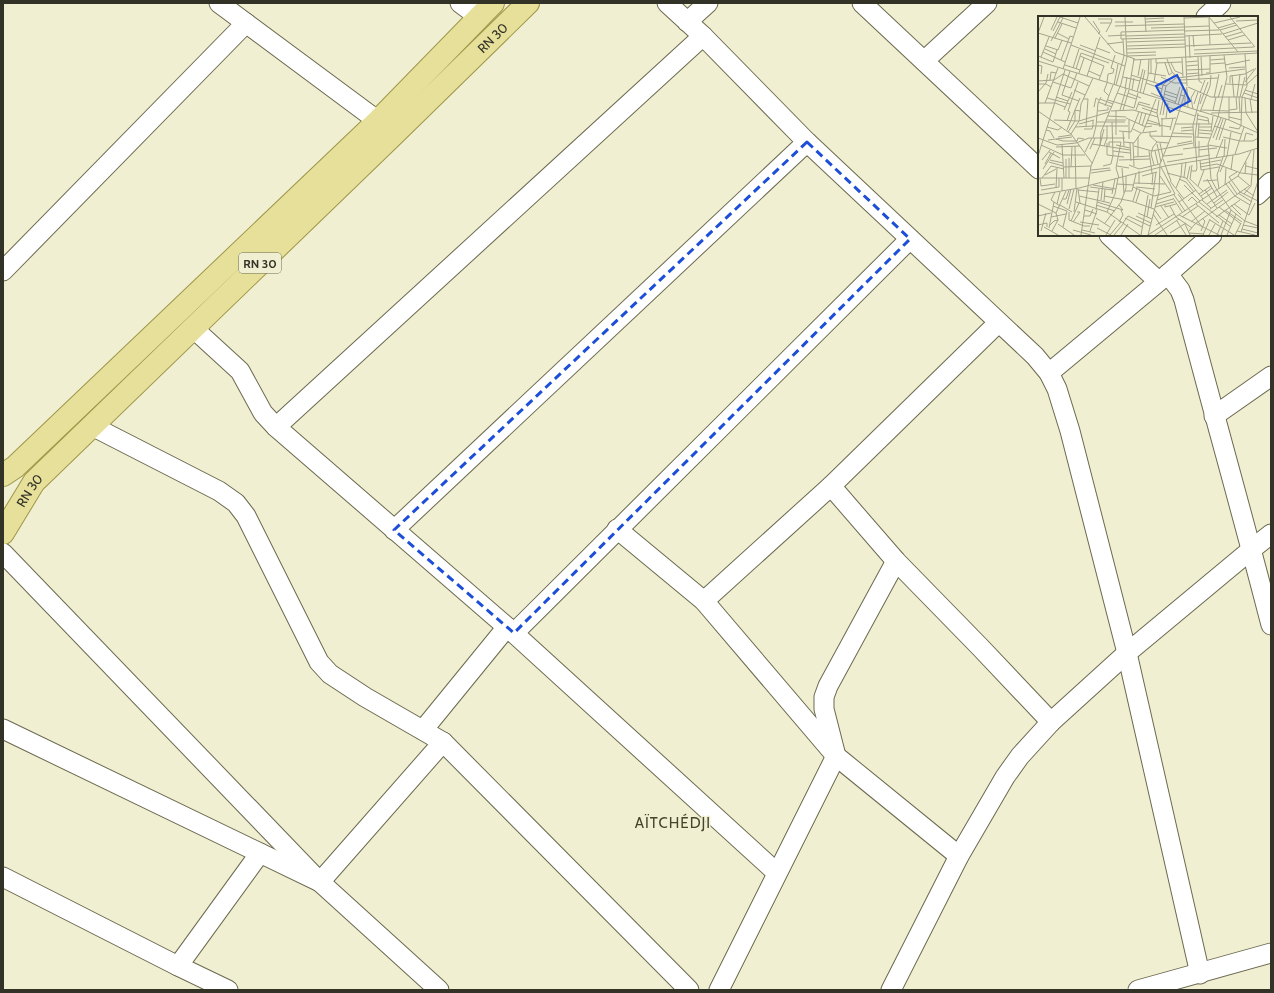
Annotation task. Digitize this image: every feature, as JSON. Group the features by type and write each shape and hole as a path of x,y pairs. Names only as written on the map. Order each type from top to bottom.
{"main road":[{"name":"RN 30","path":"3,533 34,482 528,3"},
{"name":"RN 30","path":"3,475 15,467 378,121 486,10"}],"street":[{"path":"219,3 378,121"},
{"path":"460,3 486,10"},
{"path":"666,3 703,36 807,142 998,323 1035,356 1049,373 1057,389 1070,431 1127,653 1200,974"},
{"path":"687,22 708,3"},
{"path":"862,3 1038,168"},
{"path":"924,61 987,3"},
{"path":"1207,16 1221,3"},
{"path":"3,271 246,23"},
{"path":"276,427 703,36"},
{"path":"394,530 807,142"},
{"path":"1258,194 1271,182"},
{"path":"1110,236 1180,290 1252,549 1271,625"},
{"path":"1049,373 1211,236"},
{"path":"423,730 511,630 617,529 910,239"},
{"path":"704,601 831,486 998,323"},
{"path":"193,328 240,371 263,413 276,427 511,630 777,873"},
{"path":"1214,416 1271,376"},
{"path":"92,426 219,491 236,503 246,516 319,662 330,674 365,697 443,742 689,990"},
{"path":"831,486 896,561 1051,722"},
{"path":"617,529 704,601 836,756 959,856"},
{"path":"891,990 959,856 1005,777 1020,756 1051,722 1127,653 1271,534"},
{"path":"3,553 320,882 439,990"},
{"path":"719,990 836,756 824,709 824,697 828,686 896,561"},
{"path":"3,729 320,882"},
{"path":"320,882 443,742"},
{"path":"178,966 260,853"},
{"path":"3,876 228,990"},
{"path":"1139,990 1271,953"}],"highlighted area":[{"path":"807,142 910,239 514,633 394,530"}],"district":[{"name":"AÏTCHÉDJI","path":"673,823"}]}
